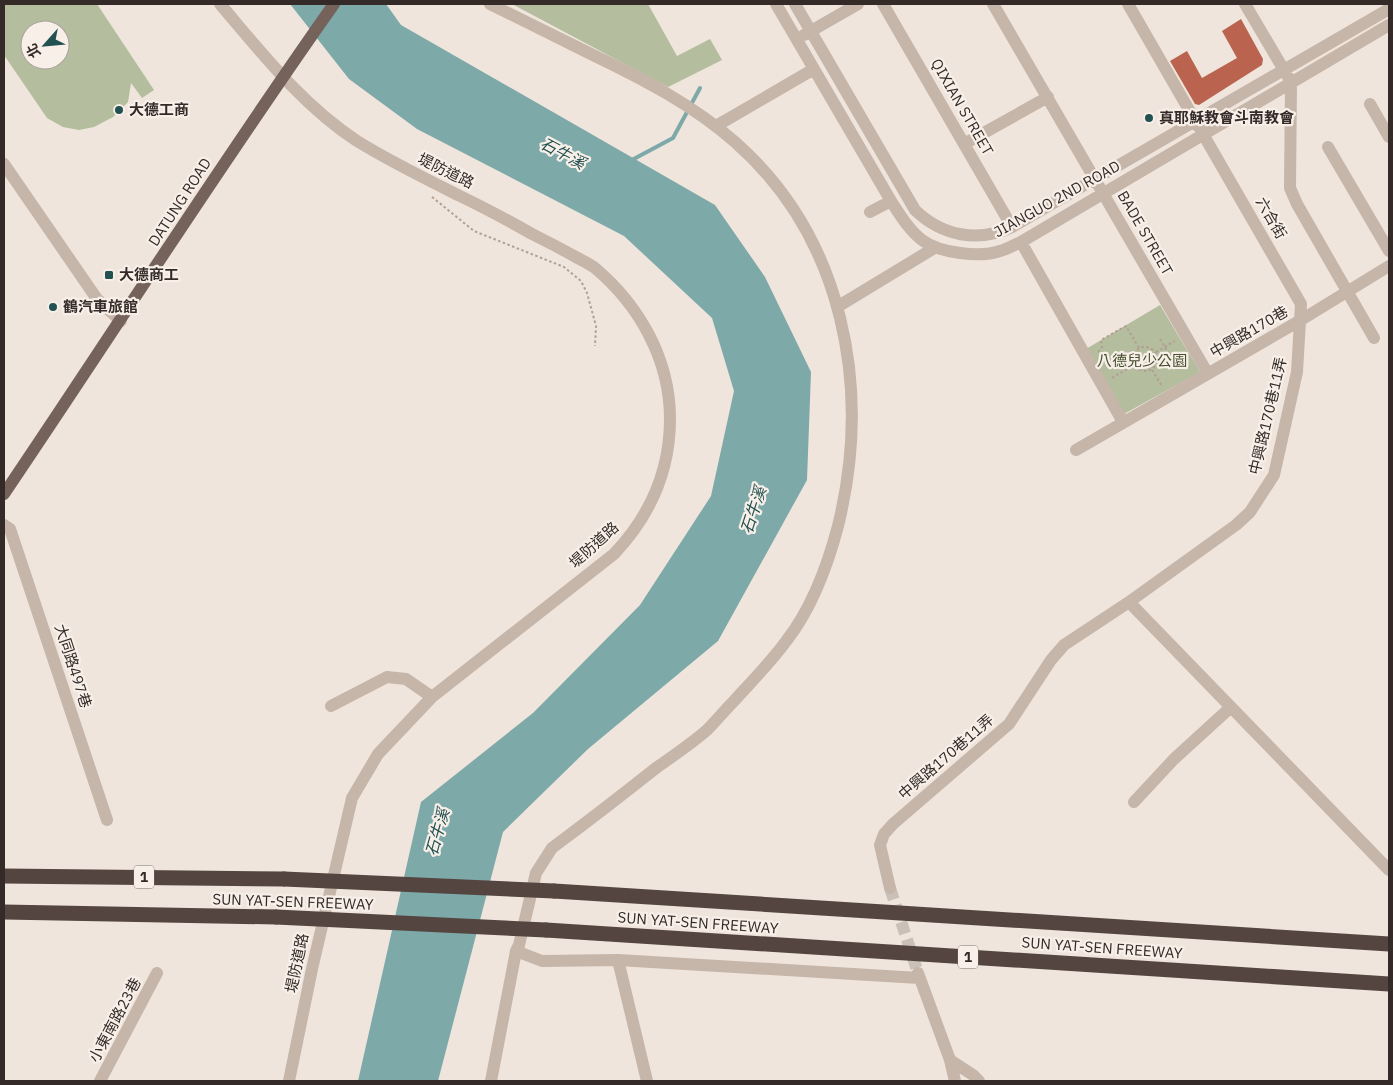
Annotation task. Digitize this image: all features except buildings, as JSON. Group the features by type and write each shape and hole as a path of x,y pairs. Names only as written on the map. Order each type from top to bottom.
{"highway":[{"name":"SUN YAT-SEN FREEWAY","path":"4,876 284,879 554,891 1389,944"},
{"name":"SUN YAT-SEN FREEWAY","path":"4,912 276,917 546,930 1389,984"}],"main road":[{"name":"DATUNG ROAD","path":"4,494 282,77 334,4"}],"street":[{"name":"堤防道路","path":"220,4 282,77 313,107 356,140 404,169 463,197 593,266 621,292 642,321 665,379 670,413 665,465 657,490 636,528 614,554 432,697 378,754 352,798 312,969 289,1081"},
{"path":"490,4 653,84 716,126 753,160 786,198 814,246 837,307 848,348 853,426 845,496 831,554 806,610 789,638 707,730 552,848 536,873 516,951 491,1081"},
{"name":"JIANGUO 2ND ROAD","path":"776,4 891,201 914,233 924,242 962,253 1000,252 1021,242 1389,25"},
{"name":"JIANGUO 2ND ROAD","path":"796,4 903,191 919,214 943,230 965,235 986,235 1012,227 1096,180 1387,8"},
{"path":"797,40 858,4"},
{"name":"QIXIAN STREET","path":"883,4 1012,227"},
{"name":"BADE STREET","path":"993,4 1208,374"},
{"name":"六合街","path":"1128,4 1301,304 1301,320"},
{"path":"1245,4 1291,82 1290,188 1297,204 1374,338"},
{"path":"716,126 814,69"},
{"path":"964,144 1048,97"},
{"path":"1370,104 1389,137"},
{"path":"1328,147 1389,251"},
{"path":"4,164 97,300 121,321"},
{"path":"870,212 891,201"},
{"path":"1021,242 1123,422"},
{"path":"837,307 936,247"},
{"name":"中興路170巷","path":"1076,450 1301,320 1389,266"},
{"name":"中興路170巷11弄","path":"890,888 880,845 884,834 893,824 1009,724 1051,660 1064,644 1128,602 1236,525 1260,499 1274,475 1298,372 1301,320"},
{"name":"大同路497巷","path":"4,526 10,529 107,820"},
{"path":"1128,602 1389,870"},
{"path":"331,706 387,677 406,679 432,697"},
{"path":"1134,802 1174,759 1231,707"},
{"path":"516,951 542,961 618,960 918,976 950,1060 955,1081"},
{"path":"618,960 646,1081"},
{"name":"小東南路23巷","path":"100,1081 158,973"},
{"path":"950,1060 979,1081"}],"path":[{"path":"432,196 474,231 564,267 581,281 596,326 595,346"},
{"path":"1096,355 1102,347 1101,340 1126,326 1139,348"},
{"path":"1156,352 1185,334"},
{"path":"1160,339 1171,357 1193,371"},
{"path":"1144,346 1151,348 1156,353 1158,361 1154,368 1148,371 1140,370 1135,365 1133,361 1134,355 1139,348 1144,346"},
{"path":"1102,385 1135,365"},
{"path":"1152,370 1168,396"}],"green space":[{"path":"4,4 97,4 154,90 142,98 131,83 128,102 113,117 94,127 79,130 63,127 47,118 4,55"},
{"path":"512,4 648,4 677,56 710,39 722,60 668,87"},
{"name":"八德兒少公園","path":"1160,305 1200,372 1124,414 1086,349"}],"water":[{"name":"石牛溪","path":"290,4 386,4 401,25 715,205 765,277 811,372 807,480 718,641 588,749 503,832 438,1081 358,1081 421,802 533,713 640,605 711,496 734,391 712,318 624,236 417,129 349,79"}],"waterway":[{"path":"630,161 673,138 700,88"}],"tunnel":[{"path":"890,888 918,973"}],"place":[{"name":"大德工商","path":"119,110"},
{"name":"真耶穌教會斗南教會","path":"1149,118"},
{"name":"大德商工","path":"109,275"},
{"name":"鶴汽車旅館","path":"53,307"}]}
